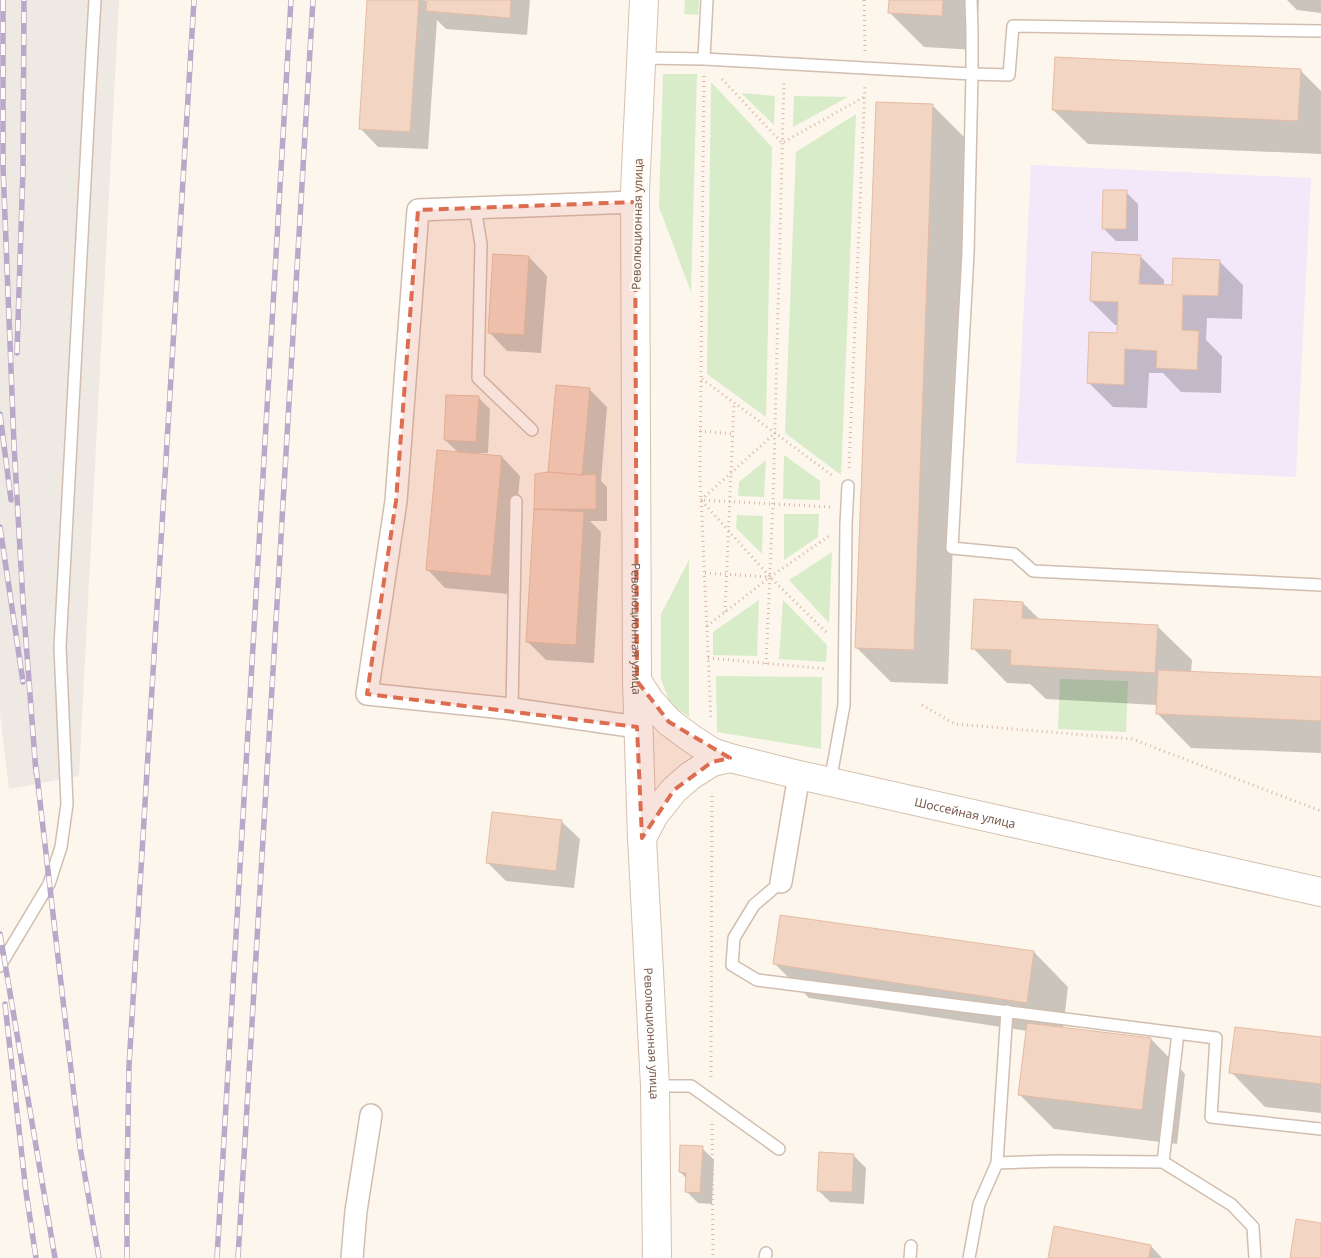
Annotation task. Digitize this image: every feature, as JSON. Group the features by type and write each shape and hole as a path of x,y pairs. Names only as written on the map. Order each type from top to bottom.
{"main road":[{"name":"Революционная улица","path":"644,0 635,202 637,681 642,838 655,1086 657,1258"},
{"name":"Шоссейная улица","path":"637,681 650,701 669,722 718,757 1321,892"},
{"path":"642,838 654,816 674,790 690,776 718,757"}],"street":[{"path":"635,202 418,210 396,501 367,694 512,709 638,726"},
{"path":"781,882 798,775"},
{"path":"352,1258 356,1211 371,1115"}],"lane":[{"path":"0,966 49,884 61,847 67,804 60,647 96,0"},
{"path":"704,59 707,0"},
{"path":"970,0 972,74 968,253 952,548 1014,554 1033,571 1321,585"},
{"path":"642,58 704,59 1009,76 1013,26 1321,31"},
{"path":"475,208 481,244 478,378 532,430"},
{"path":"830,782 844,705 848,486"},
{"path":"512,709 516,501"},
{"path":"781,882 754,904 734,938 732,965 757,980 1216,1038 1211,1117 1321,1129"},
{"path":"969,1258 979,1204 997,1163 1007,1011"},
{"path":"1163,1162 1178,1033"},
{"path":"655,1086 691,1086 779,1149"},
{"path":"997,1163 1057,1161 1163,1162 1232,1205 1253,1227 1255,1258"},
{"path":"910,1258 911,1246"}],"path":[{"path":"848,486 866,68 864,0"},
{"path":"704,59 782,143"},
{"path":"704,59 701,500 708,658 718,757 712,1100 714,1258"},
{"path":"766,664 773,503 785,64"},
{"path":"782,143 864,97"},
{"path":"701,379 848,486"},
{"path":"726,612 734,403"},
{"path":"700,431 733,434"},
{"path":"701,500 775,433"},
{"path":"701,500 847,508"},
{"path":"701,500 770,577 844,650"},
{"path":"707,626 770,577 846,524"},
{"path":"704,573 770,577"},
{"path":"708,658 844,671"},
{"path":"922,705 955,724 1132,739 1321,810"}],"highlighted area":[{"path":"635,202 637,681 669,722 730,758 712,762 674,790 642,838 637,727 367,694 396,501 418,210"}],"shaded area":[{"path":"0,0 119,0 79,776 9,789 0,713"},
{"path":"1031,165 1311,178 1296,477 1016,463"}],"green space":[{"path":"685,0 699,0 698,15 684,14"},
{"path":"663,74 697,74 691,292 659,207"},
{"path":"711,82 772,147 766,417 707,374"},
{"path":"741,93 775,96 774,125"},
{"path":"794,96 848,97 793,127"},
{"path":"856,114 841,475 785,433 796,152"},
{"path":"784,455 820,481 820,500 783,499"},
{"path":"766,460 764,497 738,496 739,482"},
{"path":"784,514 819,514 818,537 784,560"},
{"path":"737,515 763,516 762,554 736,528"},
{"path":"832,552 829,623 789,580"},
{"path":"689,560 689,717 670,704 661,679 661,614"},
{"path":"759,600 757,656 713,655 713,632"},
{"path":"783,600 827,645 826,662 779,659"},
{"path":"716,676 822,677 821,749 717,732"},
{"path":"1060,679 1128,681 1126,732 1058,729"}],"building":[{"path":"367,0 419,0 410,132 359,129"},
{"path":"427,0 511,0 510,18 426,11"},
{"path":"889,0 943,0 942,16 888,13"},
{"path":"1055,57 1301,69 1298,121 1052,110"},
{"path":"876,102 933,104 914,650 855,648"},
{"path":"1103,190 1127,190 1126,229 1102,229"},
{"path":"1092,252 1141,255 1139,284 1172,285 1173,258 1220,260 1218,296 1183,295 1182,330 1199,331 1197,370 1156,368 1157,351 1125,349 1124,385 1087,383 1089,332 1117,333 1118,302 1090,301"},
{"path":"493,254 529,256 524,335 488,333"},
{"path":"556,385 590,388 582,475 548,472"},
{"path":"446,395 479,396 476,442 444,440"},
{"path":"437,450 502,456 491,576 426,570"},
{"path":"548,472 582,475 596,474 596,509 534,509 535,474"},
{"path":"534,509 584,512 576,645 526,642"},
{"path":"974,599 1023,602 1022,618 1158,625 1155,673 1010,665 1011,650 971,649"},
{"path":"1158,670 1321,677 1321,721 1156,714"},
{"path":"492,812 562,820 556,871 486,863"},
{"path":"780,915 1034,951 1027,1003 773,964"},
{"path":"1027,1023 1151,1038 1142,1110 1018,1095"},
{"path":"1235,1027 1321,1037 1321,1084 1229,1073"},
{"path":"680,1145 703,1146 700,1193 685,1192 686,1173 679,1172"},
{"path":"819,1152 854,1154 852,1192 817,1191"},
{"path":"1296,1219 1321,1223 1321,1258 1290,1258"},
{"path":"1054,1226 1151,1245 1149,1258 1048,1258"}],"railway":[{"path":"3,0 3,166 14,445 23,602 36,773"},
{"path":"17,353 23,169 24,0"},
{"path":"127,1258 129,1066 194,0"},
{"path":"217,1258 291,0"},
{"path":"238,1258 313,0"},
{"path":"0,414 11,500"},
{"path":"0,527 23,682"},
{"path":"36,767 80,1147 99,1258"},
{"path":"0,934 55,1258"},
{"path":"5,1004 26,1192 36,1258"}]}
